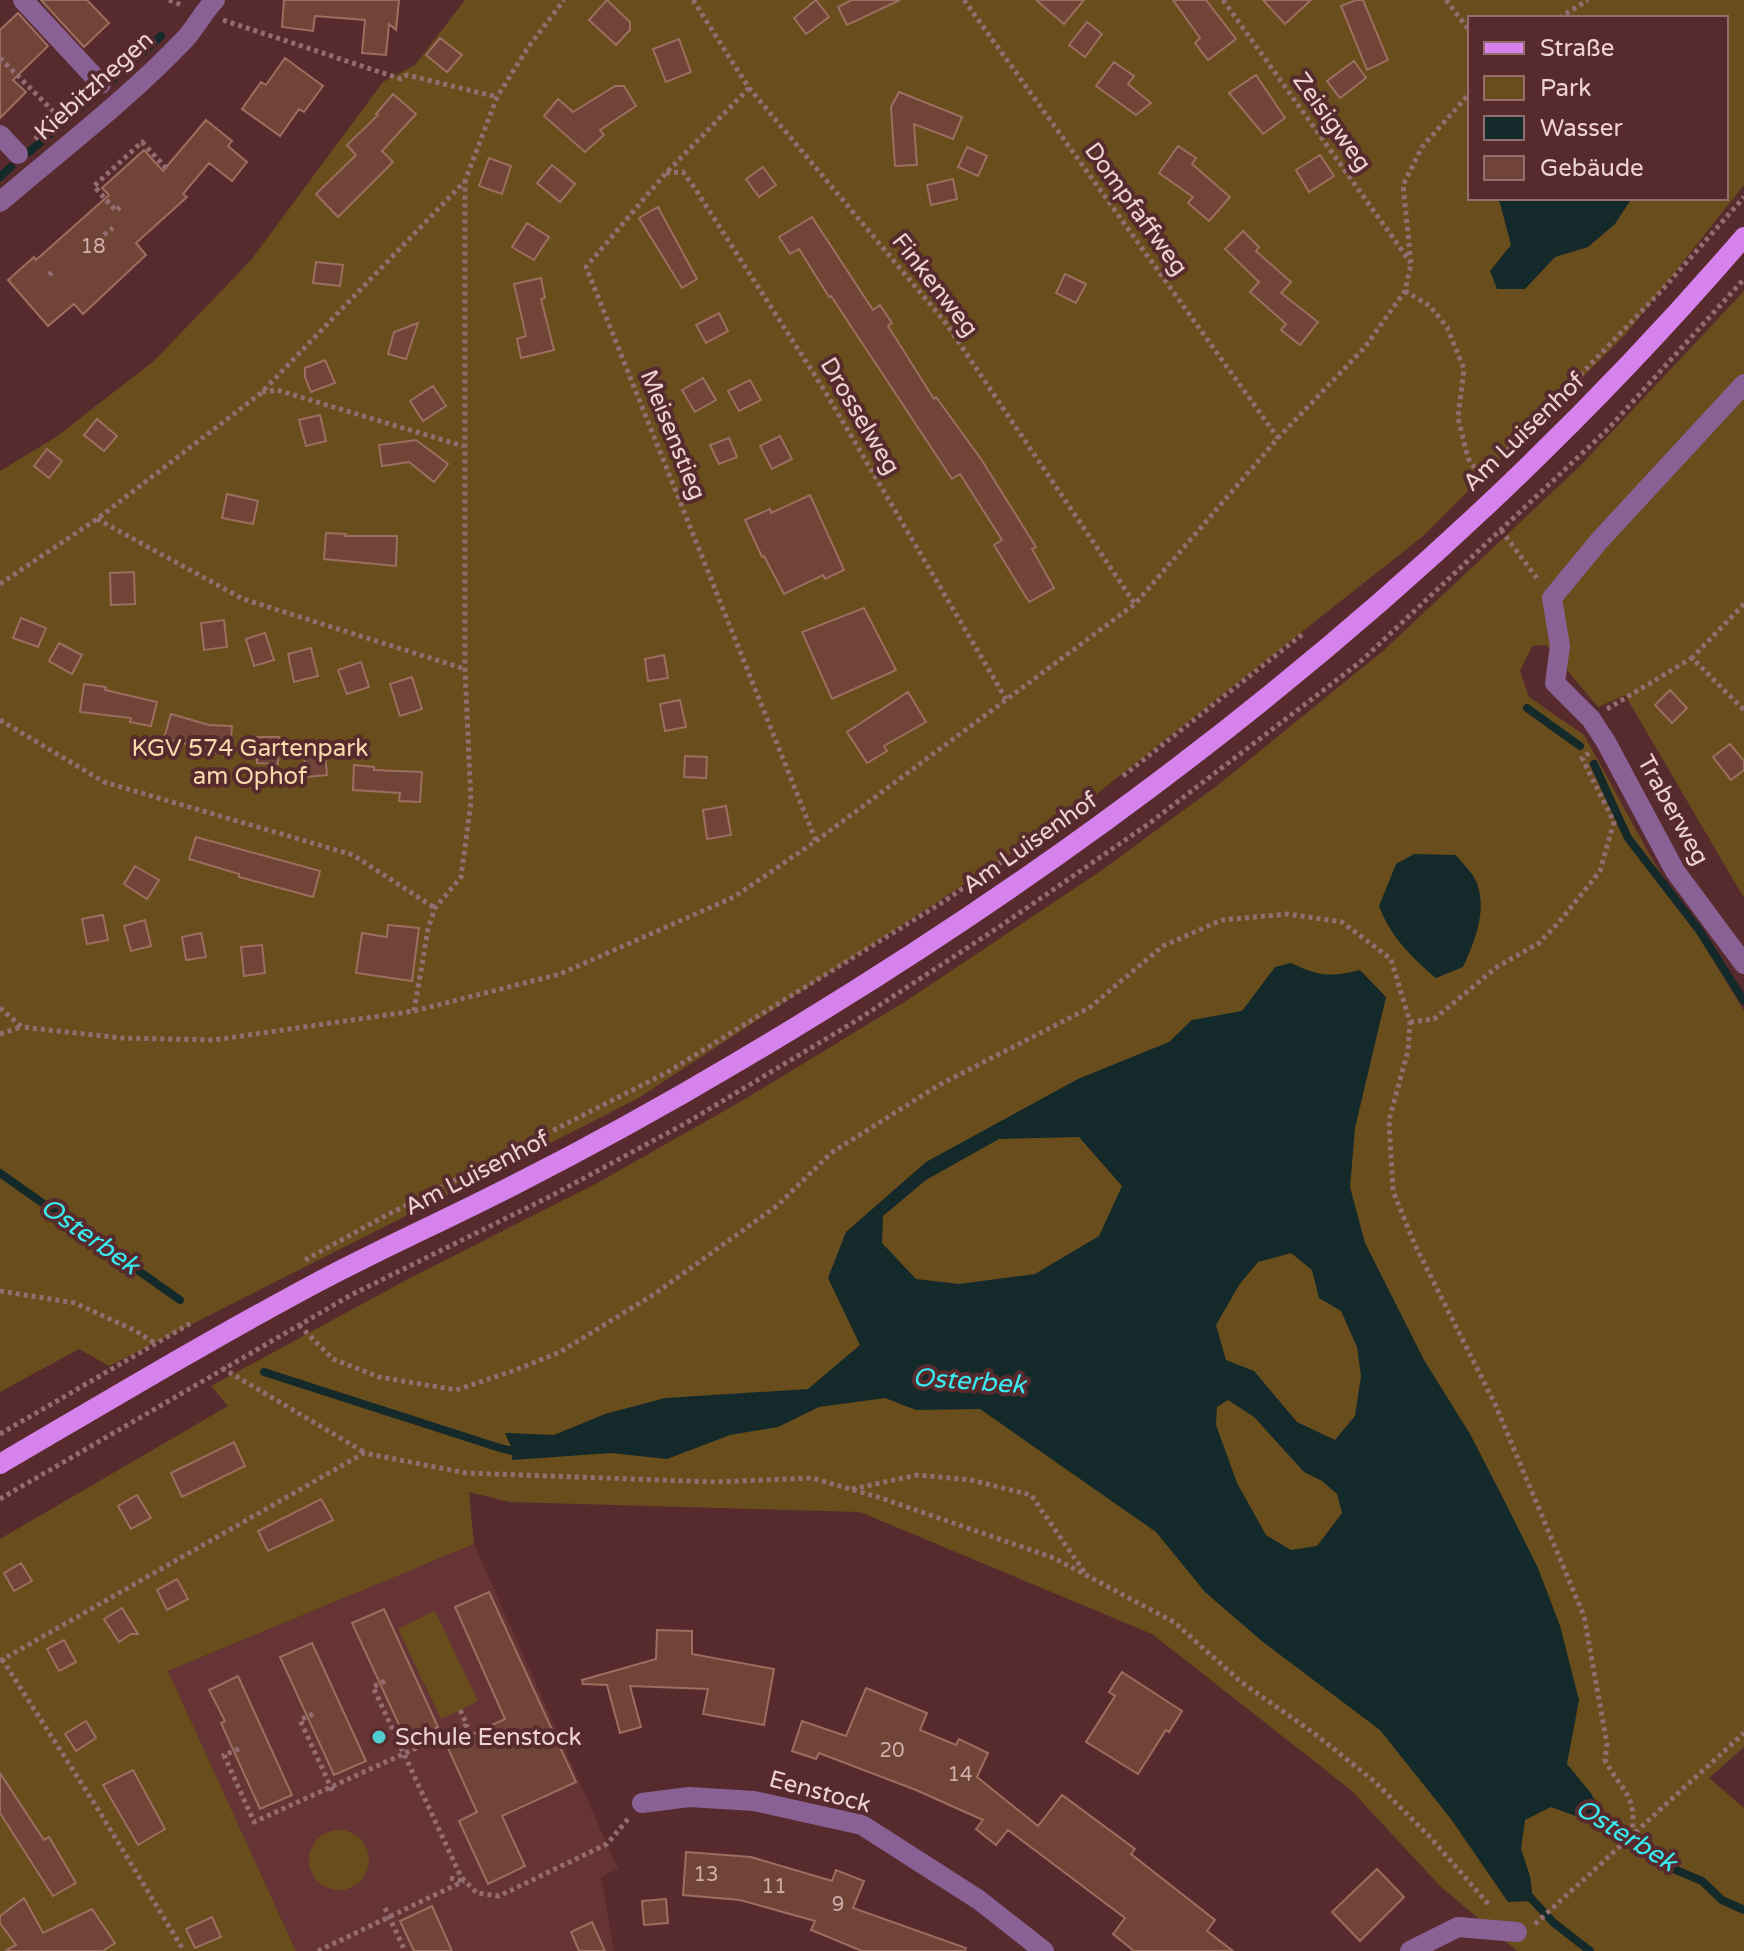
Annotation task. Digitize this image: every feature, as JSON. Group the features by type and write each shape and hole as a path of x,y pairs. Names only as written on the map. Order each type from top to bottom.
{"main road":[{"name":"Am Luisenhof","path":"0,1464 323,1279 513,1185 734,1064 946,932 1091,833 1282,687 1407,581 1587,409 1744,237"}],"street":[{"path":"23,0 100,79"},
{"name":"Kiebitzhegen","path":"0,202 170,53 187,37 208,7"},
{"path":"0,135 18,154"},
{"path":"1552,598 1599,541 1744,384"},
{"name":"Traberweg","path":"1552,598 1560,646 1555,683 1591,719 1675,871 1744,964"},
{"name":"Eenstock","path":"642,1803 689,1797 754,1801 862,1825 979,1900 1044,1951"},
{"path":"1410,1951 1458,1927 1517,1932"}],"path":[{"path":"414,1011 428,929 435,908 461,877 471,802 465,669 465,181 497,97 529,46 564,0"},
{"name":"Finkenweg","path":"693,0 749,88 945,322 1135,604"},
{"name":"Dompfaffweg","path":"964,0 1278,438"},
{"name":"Zeisigweg","path":"1223,0 1411,264"},
{"path":"1446,0 1468,28"},
{"path":"1562,16 1588,0"},
{"path":"208,7 401,79 407,75 497,97"},
{"path":"0,59 59,117 18,154"},
{"name":"Meisenstieg","path":"749,88 665,174 586,267 816,841"},
{"path":"0,1034 22,1027 121,1038 214,1040 414,1011 560,974 734,897 816,841 1135,604 1278,438 1365,347 1405,291 1411,264 1403,185 1422,147 1468,95"},
{"path":"120,207 116,211 94,186 142,142 165,167 161,169"},
{"name":"Drosselweg","path":"665,174 683,172 700,197 823,388 1006,699"},
{"path":"0,584 97,519 261,393 465,181"},
{"path":"1502,456 1663,289 1744,197"},
{"path":"104,235 113,228"},
{"path":"1405,291 1430,306 1447,327 1464,369 1458,418 1468,458 1481,478"},
{"path":"261,393 277,390 463,446"},
{"path":"1470,488 1491,467"},
{"path":"97,519 243,599 465,669"},
{"path":"1501,530 1552,598"},
{"path":"1591,719 1692,658 1744,604"},
{"path":"1113,784 1312,627"},
{"path":"1692,658 1744,710"},
{"path":"0,720 104,782 353,855 435,908"},
{"path":"1410,1022 1434,1019 1497,967 1539,943 1600,871 1614,822 1582,758"},
{"path":"304,1261 385,1216 666,1073 943,902 1065,818"},
{"path":"299,1325 333,1359 379,1377 456,1390 513,1371 560,1352 656,1293 778,1205 831,1153 939,1085 1089,1008 1163,946 1222,920 1288,914 1342,922 1391,959 1410,1022 1408,1051 1389,1120 1393,1191 1415,1245 1495,1404 1584,1616 1607,1744 1605,1760 1629,1796 1635,1811 1632,1834"},
{"path":"0,1008 22,1027"},
{"path":"0,1291 75,1303 155,1343"},
{"path":"0,1434 196,1321"},
{"path":"222,1368 364,1453 466,1473 715,1482 812,1478 1054,1558 1174,1622 1241,1682 1315,1734 1374,1781 1430,1837 1486,1902"},
{"path":"184,1951 96,1806 1,1660 364,1453"},
{"path":"851,1489 917,1475 971,1480 1031,1495 1086,1575"},
{"path":"385,1681 373,1687 464,1881 477,1893 499,1896 607,1844 642,1803"},
{"path":"239,1749 224,1755 254,1822 467,1725 460,1710"},
{"path":"313,1714 300,1720 334,1794"},
{"path":"1543,1916 1744,1733"},
{"path":"399,1765 404,1754"},
{"path":"450,1878 464,1881"},
{"path":"318,1951 464,1881"},
{"path":"385,1908 405,1951"}],"shaded area":[{"name":"Schule Eenstock","path":"474,1544 618,1869 601,1877 614,1951 296,1951 168,1671"}],"green space":[{"name":"KGV 574 Gartenpark am Ophof","path":"465,0 1744,0 1744,185 1626,334 1422,537 1070,815 637,1099 109,1366 79,1349 0,1392 0,471 56,437 155,360 251,260 383,82 415,65"},
{"path":"1744,291 1744,898 1625,695 1598,707 1546,645 1532,646 1520,671 1529,697 1584,735 1652,859 1744,1011 1744,1747 1709,1778 1744,1808 1744,1951 1517,1951 1440,1886 1351,1790 1152,1634 860,1512 509,1502 469,1492 474,1544 168,1671 296,1951 0,1951 0,1539 228,1406 211,1386 410,1278 601,1181 745,1099 906,1001 1102,870 1218,785 1383,651 1580,466"},
{"path":"435,1611 478,1701 441,1719 398,1629"},
{"path":"339,1830 351,1832 360,1839 367,1848 367,1872 360,1881 351,1888 339,1890 327,1888 318,1881 311,1872 309,1860 311,1848 318,1839 327,1832"}],"water":[{"path":"1498,200 1631,200 1615,224 1588,247 1555,257 1525,289 1497,289 1490,271 1511,245"},
{"path":"1414,854 1456,855 1474,878 1481,903 1472,947 1463,967 1436,978 1403,946 1379,906 1396,864"},
{"path":"1291,963 1325,974 1360,970 1386,997 1355,1128 1350,1187 1365,1243 1424,1360 1470,1434 1504,1500 1538,1568 1560,1626 1579,1700 1567,1764 1590,1792 1614,1830 1551,1807 1525,1820 1521,1849 1530,1876 1533,1901 1508,1902 1451,1819 1380,1730 1263,1642 1205,1592 1156,1532 980,1409 916,1410 885,1398 819,1407 778,1427 730,1435 667,1459 611,1453 512,1460 513,1451 505,1433 554,1435 605,1414 665,1398 808,1389 860,1345 828,1278 846,1232 926,1162 1078,1079 1169,1042 1192,1020 1242,1011 1275,967","holes":["1079,1137 1122,1186 1099,1236 1035,1274 959,1284 916,1279 882,1243 883,1216 926,1180 999,1139","1291,1253 1312,1270 1319,1298 1341,1311 1357,1347 1361,1376 1355,1416 1335,1440 1297,1422 1254,1371 1226,1360 1216,1325 1239,1285 1258,1262","1228,1400 1254,1417 1304,1472 1322,1481 1337,1494 1342,1513 1317,1546 1291,1550 1266,1535 1237,1483 1216,1425 1217,1407"]}],"building":[{"path":"41,0 87,0 109,23 84,47"},
{"path":"284,0 399,0 396,30 389,24 386,55 362,53 365,20 315,16 313,31 282,27"},
{"path":"607,0 630,22 630,30 616,45 589,20"},
{"path":"816,0 829,17 806,34 794,18"},
{"path":"852,0 900,0 847,25 838,7"},
{"path":"1036,0 1084,0 1064,24"},
{"path":"1173,0 1206,0 1236,39 1208,60 1195,43 1200,38"},
{"path":"1263,0 1311,0 1285,24"},
{"path":"1363,0 1388,60 1367,70 1341,6"},
{"path":"18,13 48,46 13,80 26,92 0,118 0,30"},
{"path":"1087,22 1102,34 1085,57 1069,45"},
{"path":"440,38 462,55 447,72 426,55"},
{"path":"679,39 691,72 666,82 653,49"},
{"path":"285,58 323,86 304,112 299,109 280,136 242,109 261,82 266,85"},
{"path":"1354,61 1366,78 1340,98 1327,81"},
{"path":"1114,62 1134,76 1128,84 1151,103 1136,115 1096,86"},
{"path":"1256,75 1285,118 1263,134 1229,93"},
{"path":"615,86 624,86 636,106 600,130 604,135 585,152 544,116 558,99 573,112"},
{"path":"899,92 962,117 953,139 914,124 917,165 895,166 891,107"},
{"path":"393,94 416,114 382,151 393,162 338,217 316,194 356,155 347,145 378,115"},
{"path":"206,120 232,141 228,146 247,162 232,181 209,163 183,194 187,197 136,243 146,255 83,314 74,304 48,326 8,280 34,257 36,260 109,195 102,188 144,150 163,171"},
{"path":"1178,146 1196,158 1192,164 1230,197 1209,221 1188,203 1193,197 1159,173"},
{"path":"967,147 987,156 978,176 958,167"},
{"path":"1320,155 1334,176 1309,192 1296,170"},
{"path":"489,158 511,166 502,194 479,186"},
{"path":"552,165 575,184 560,202 537,183"},
{"path":"763,167 776,185 759,197 746,179"},
{"path":"953,179 957,199 931,205 927,185"},
{"path":"658,207 697,279 682,288 639,218"},
{"path":"812,217 873,310 880,305 892,323 888,326 934,399 936,397 981,459 1036,547 1032,549 1054,588 1029,602 994,545 1002,540 960,474 952,479 799,249 790,254 779,237"},
{"path":"527,223 549,237 534,260 512,247"},
{"path":"1243,231 1259,247 1256,251 1291,282 1281,293 1318,322 1300,345 1281,330 1286,324 1250,292 1259,282 1225,249"},
{"path":"316,262 343,265 340,286 313,283"},
{"path":"1065,274 1086,284 1076,303 1056,293"},
{"path":"541,278 545,298 541,299 554,350 521,358 517,339 526,336 514,284"},
{"path":"719,313 728,331 706,343 696,325"},
{"path":"418,323 406,359 388,354 394,332"},
{"path":"325,360 335,383 311,392 305,368"},
{"path":"703,378 716,400 695,412 682,390"},
{"path":"750,380 761,400 739,411 728,391"},
{"path":"433,386 446,406 423,421 410,401"},
{"path":"320,415 326,441 306,446 299,420"},
{"path":"97,419 117,436 104,451 84,435"},
{"path":"780,436 792,459 772,469 760,446"},
{"path":"729,438 737,457 719,464 710,445"},
{"path":"416,440 448,464 434,482 409,462 382,466 379,445"},
{"path":"47,449 62,461 49,478 34,466"},
{"path":"227,494 258,501 253,524 222,518"},
{"path":"810,495 844,570 825,579 823,575 784,594 745,520 770,509 771,513"},
{"path":"326,533 397,536 396,566 324,559"},
{"path":"134,572 135,604 111,605 110,573"},
{"path":"864,608 896,670 832,699 802,632"},
{"path":"21,618 46,628 38,647 13,638"},
{"path":"224,620 227,647 204,650 201,623"},
{"path":"265,633 274,660 254,666 246,639"},
{"path":"59,643 82,655 72,674 49,661"},
{"path":"311,648 318,676 294,682 288,654"},
{"path":"664,655 668,678 648,681 645,659"},
{"path":"361,662 369,687 347,694 338,670"},
{"path":"412,677 422,709 400,716 390,684"},
{"path":"84,684 157,702 151,726 130,722 131,718 80,712"},
{"path":"1670,690 1687,708 1672,723 1655,705"},
{"path":"908,692 926,722 884,746 887,751 867,763 847,732"},
{"path":"680,700 686,727 665,731 660,704"},
{"path":"171,714 209,725 232,726 230,754 207,752 164,738"},
{"path":"257,737 279,737 278,764 257,763"},
{"path":"1730,744 1744,761 1744,770 1731,780 1713,757"},
{"path":"325,752 327,775 306,777 304,754"},
{"path":"685,756 707,757 706,778 684,777"},
{"path":"354,765 374,767 374,770 422,772 420,802 399,801 400,793 353,790"},
{"path":"726,806 731,835 707,839 703,810"},
{"path":"196,837 320,871 313,897 239,877 239,874 189,859"},
{"path":"135,866 159,880 147,899 124,884"},
{"path":"103,915 108,940 87,944 82,919"},
{"path":"145,920 151,946 131,951 124,926"},
{"path":"388,925 419,928 412,981 356,973 362,933 387,937"},
{"path":"201,933 206,957 186,960 182,937"},
{"path":"262,945 265,973 244,976 241,947"},
{"path":"234,1442 245,1466 182,1497 171,1473"},
{"path":"137,1495 151,1518 131,1529 118,1506"},
{"path":"321,1499 333,1520 268,1551 258,1531"},
{"path":"21,1563 32,1581 14,1591 4,1573"},
{"path":"177,1579 188,1599 167,1610 157,1590"},
{"path":"489,1592 576,1782 502,1816 525,1866 488,1884 459,1821 477,1812 447,1746 505,1719 455,1607"},
{"path":"122,1608 138,1634 131,1634 119,1642 104,1619"},
{"path":"384,1609 438,1727 407,1742 352,1623"},
{"path":"657,1630 692,1631 692,1654 774,1669 764,1725 703,1714 708,1689 630,1686 641,1727 620,1733 607,1685 583,1684 582,1680 656,1659"},
{"path":"64,1640 76,1662 59,1671 47,1649"},
{"path":"312,1643 366,1761 334,1775 280,1657"},
{"path":"1122,1672 1182,1711 1138,1774 1086,1742 1115,1696 1109,1692"},
{"path":"238,1676 292,1795 260,1809 221,1723 225,1721 209,1690"},
{"path":"866,1688 927,1713 920,1730 956,1745 959,1739 988,1753 977,1777 1038,1826 1062,1795 1135,1849 1131,1854 1215,1920 1207,1931 1233,1951 1134,1951 1113,1934 1125,1918 1008,1830 996,1845 976,1829 983,1820 916,1790 819,1753 816,1759 792,1751 802,1721 846,1736"},
{"path":"86,1721 96,1738 76,1751 65,1734"},
{"path":"133,1770 165,1829 138,1845 103,1785"},
{"path":"0,1773 44,1840 49,1837 76,1883 53,1896 0,1813"},
{"path":"686,1852 751,1857 832,1881 836,1870 864,1881 853,1908 966,1948 965,1951 862,1951 811,1930 815,1921 740,1900 683,1895"},
{"path":"1377,1869 1404,1897 1360,1941 1332,1912"},
{"path":"24,1898 43,1933 92,1909 115,1943 103,1951 5,1951 16,1945 0,1923 0,1916"},
{"path":"666,1899 668,1923 644,1925 642,1901"},
{"path":"432,1906 452,1951 414,1951 400,1921"},
{"path":"212,1917 221,1937 195,1948 186,1929"},
{"path":"592,1922 605,1951 579,1951 571,1932"}],"waterway":[{"path":"112,80 161,36"},
{"path":"29,152 99,92"},
{"path":"0,177 11,167"},
{"path":"1527,708 1580,746"},
{"path":"1594,764 1628,838 1699,930 1744,1001"},
{"name":"Osterbek","path":"0,1173 180,1300"},
{"name":"Osterbek","path":"264,1372 500,1448 521,1449"},
{"name":"Osterbek","path":"1605,1824 1646,1846 1669,1867 1702,1881 1722,1900 1744,1910"},
{"name":"Osterbek","path":"1526,1893 1554,1923 1590,1951"}],"place":[{"name":"Schule Eenstock","path":"379,1737"}]}
